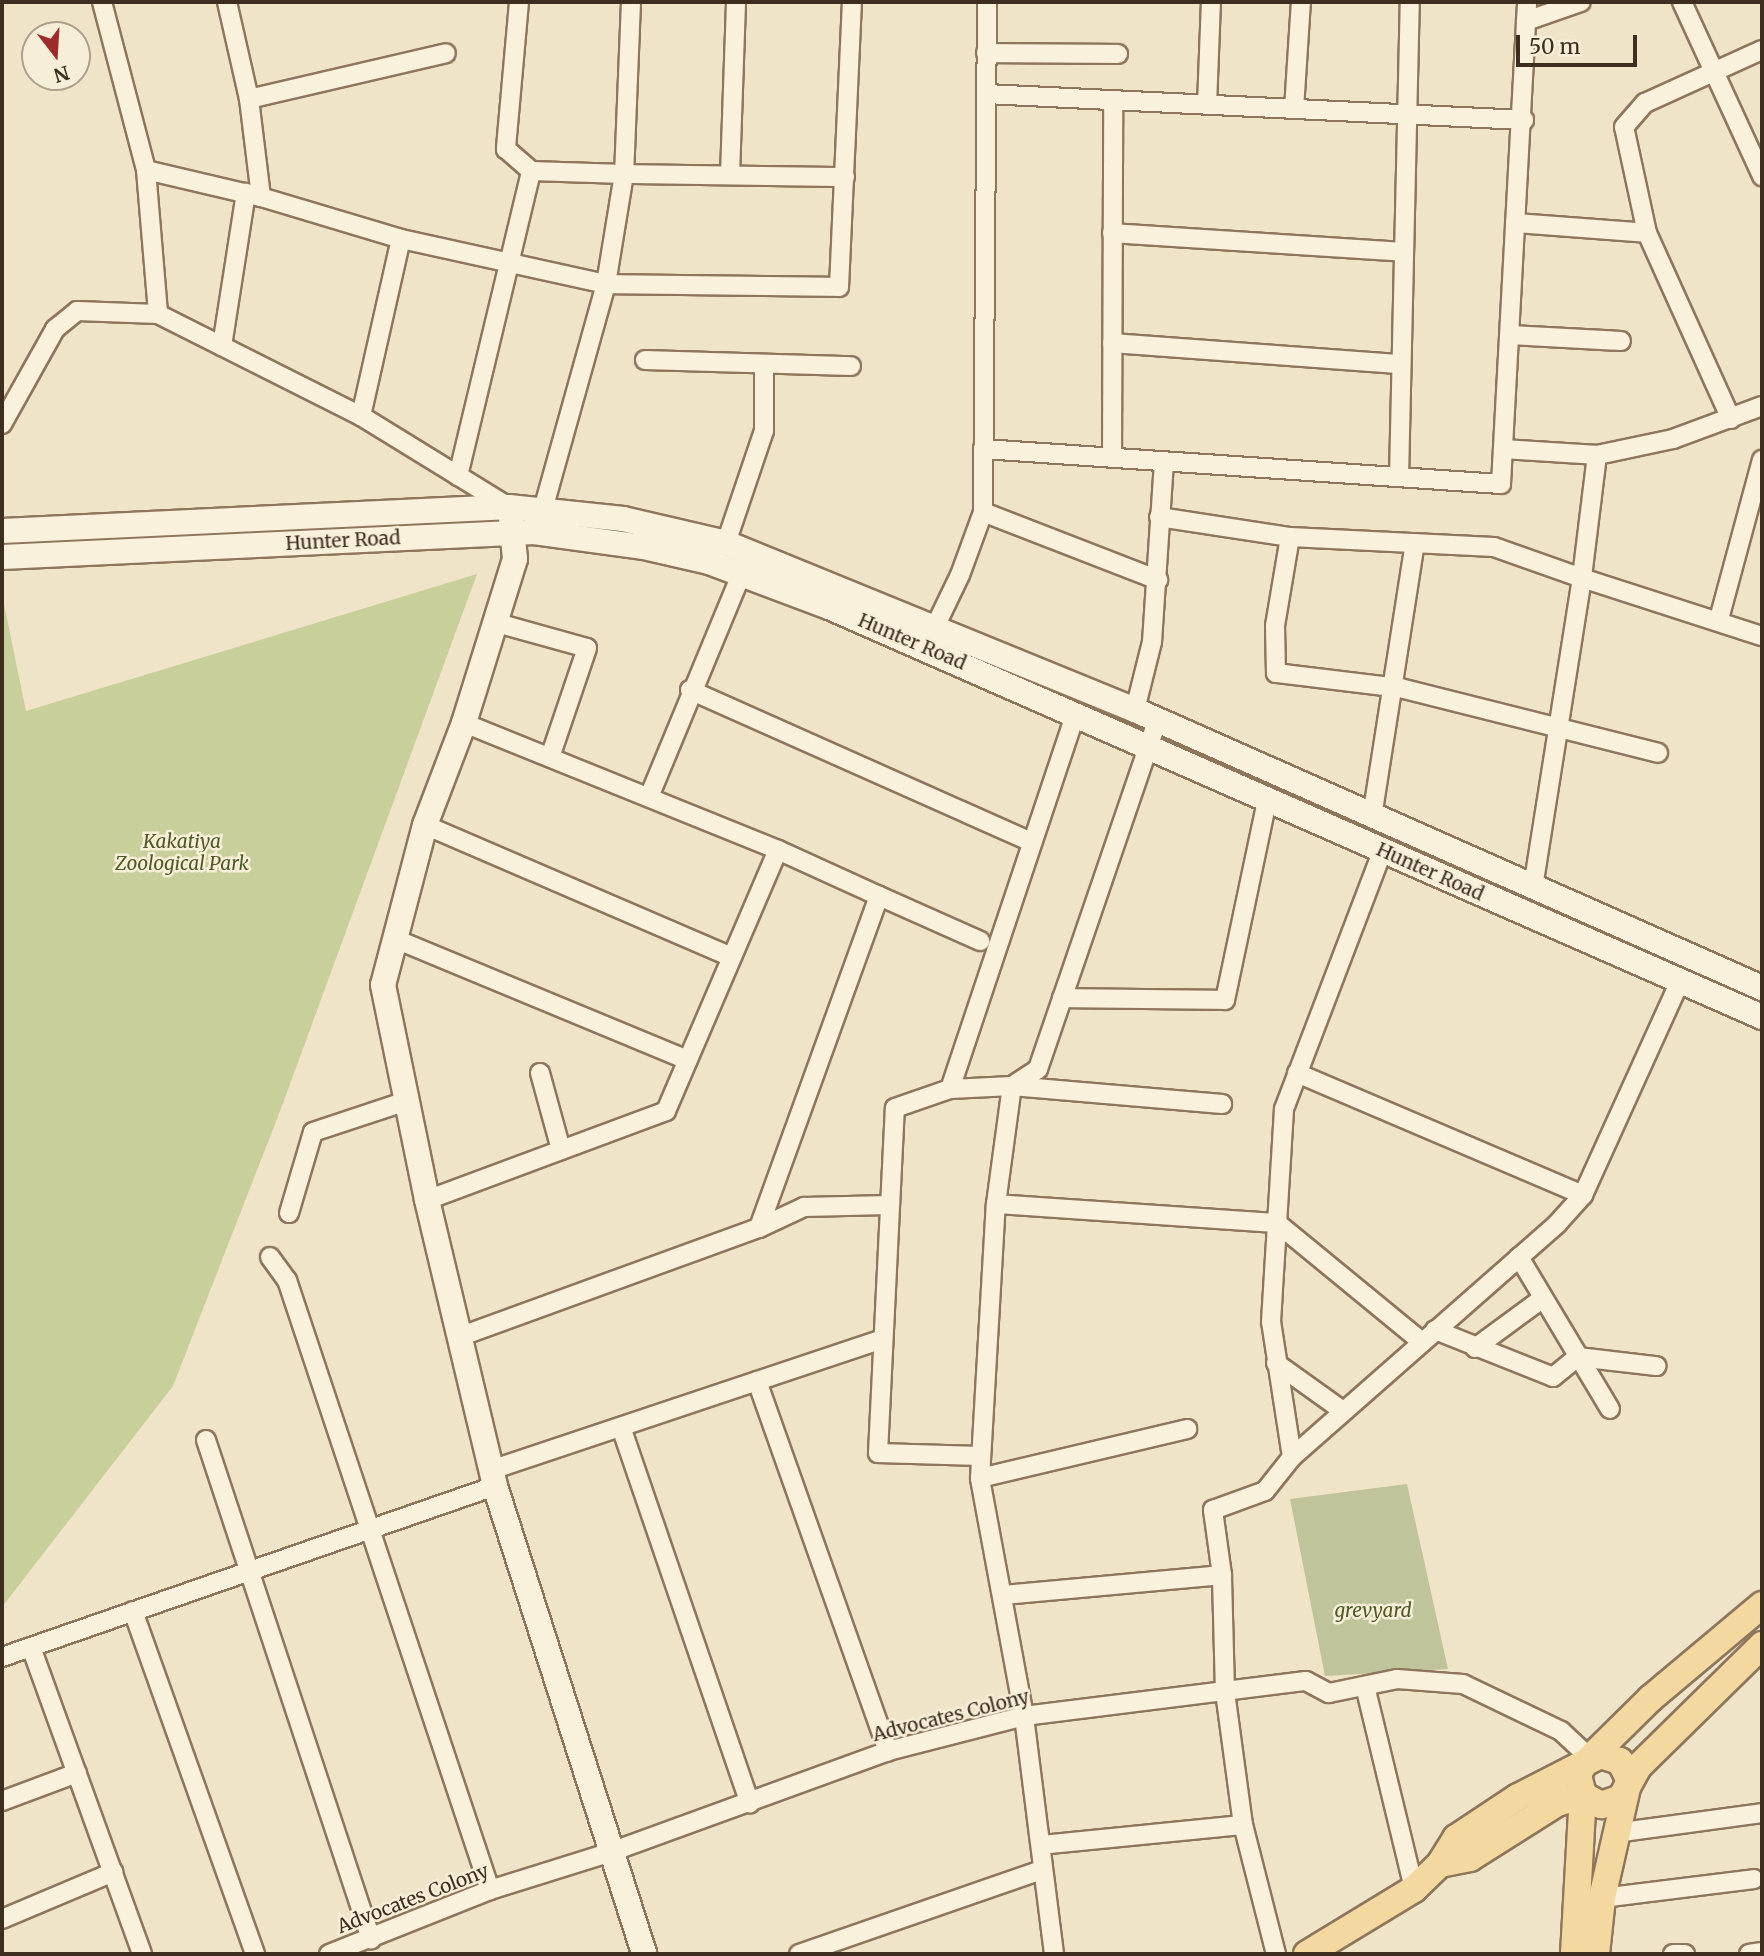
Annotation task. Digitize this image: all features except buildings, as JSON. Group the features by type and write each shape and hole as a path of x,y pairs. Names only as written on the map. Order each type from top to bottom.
{"main road":[{"name":"Hunter Road","path":"2,531 509,507 623,519 726,543 788,565 943,640 1075,715 1762,1017"},
{"path":"509,507 515,532 515,559 464,723 425,825 393,938 383,985 427,1200 493,1478 644,1954"},
{"name":"Hunter Road","path":"2,557 515,532 567,534 644,547 742,573 943,640 1146,716 1762,988"},
{"path":"1574,1954 1582,1841 1583,1795 1578,1775 1590,1758 1651,1698 1762,1605"},
{"path":"1440,1864 1470,1858 1557,1803 1583,1795 1601,1805 1621,1798 1639,1766 1762,1645"},
{"path":"1307,1954 1414,1889 1440,1864 1456,1838 1518,1797 1590,1758 1611,1755 1620,1760 1626,1769 1627,1789 1602,1898 1596,1954"}],"street":[{"path":"102,2 146,170 158,314"},
{"path":"222,346 254,195 249,99 227,2"},
{"path":"519,2 506,149 531,172 845,177"},
{"path":"543,509 606,284 624,174 631,2"},
{"path":"730,174 737,2"},
{"path":"146,170 254,195 401,239 606,284 839,287 852,2"},
{"path":"943,640 960,575 983,512 987,2"},
{"path":"1207,105 1211,2"},
{"path":"1294,109 1301,2"},
{"path":"1399,477 1404,115 1409,2"},
{"path":"983,449 1500,484 1515,223 1524,120 1527,2"},
{"path":"1526,21 1581,2"},
{"path":"1682,2 1762,176"},
{"path":"1731,419 1647,233 1625,127 1645,103 1762,50"},
{"path":"249,99 446,53"},
{"path":"986,53 1118,54"},
{"path":"986,94 1524,120"},
{"path":"1112,102 1112,458"},
{"path":"458,476 513,263 531,172"},
{"path":"1515,223 1647,233"},
{"path":"1112,233 1402,252"},
{"path":"361,416 401,239"},
{"path":"2,424 55,329 77,310 158,314 361,416 509,507"},
{"path":"1510,335 1621,341"},
{"path":"1112,343 1401,365"},
{"path":"645,360 851,366"},
{"path":"726,543 764,430 764,364"},
{"path":"1504,449 1597,456 1672,439 1762,406"},
{"path":"1533,888 1582,578 1597,456"},
{"path":"1719,619 1762,460"},
{"path":"1054,1954 1041,1870 1041,1844 1024,1716 1004,1595 980,1478 996,1204 1012,1086 1038,1069 1148,748 1146,716 1158,580 1159,517 1164,461"},
{"path":"983,512 1158,580"},
{"path":"1159,517 1290,537 1494,547 1762,635"},
{"path":"1290,537 1275,626 1276,674 1392,687 1559,725 1658,753"},
{"path":"1372,817 1415,543"},
{"path":"649,797 690,691 742,573"},
{"path":"497,623 587,648 550,757"},
{"path":"690,691 1032,842"},
{"path":"950,1089 1075,715"},
{"path":"464,723 778,850 980,941"},
{"path":"1062,998 1226,1000 1266,800"},
{"path":"425,825 732,957"},
{"path":"427,1200 666,1111 778,850"},
{"path":"1292,1457 1271,1322 1284,1109 1383,850"},
{"path":"759,1228 879,896"},
{"path":"393,938 688,1060"},
{"path":"1276,1954 1243,1825 1225,1692 1222,1575 1213,1510 1265,1491 1292,1457 1519,1257 1583,1195 1680,981"},
{"path":"540,1073 561,1150"},
{"path":"1297,1073 1583,1195"},
{"path":"980,1456 878,1453 881,1339 895,1108 950,1089 1012,1086 1222,1104"},
{"path":"289,1213 313,1132 407,1101"},
{"path":"996,1204 1277,1223 1429,1336 1475,1348 1553,1377 1578,1357 1656,1366"},
{"path":"459,1336 759,1228 804,1207 889,1205"},
{"path":"270,1257 288,1280 491,1890"},
{"path":"1519,1257 1610,1409"},
{"path":"1475,1348 1543,1298"},
{"path":"2,1657 372,1528 621,1427 881,1339"},
{"path":"1276,1363 1343,1411"},
{"path":"757,1381 888,1751"},
{"path":"621,1427 750,1803"},
{"path":"980,1478 1187,1429"},
{"path":"206,1440 371,1939"},
{"path":"1004,1595 1222,1575"},
{"path":"134,1611 255,1954"},
{"path":"31,1647 142,1954"},
{"name":"Advocates Colony","path":"329,1954 491,1890 611,1853 888,1751 1024,1716 1306,1681 1329,1693 1397,1679 1464,1684 1561,1731 1590,1758"},
{"path":"1365,1686 1414,1889"},
{"path":"2,1801 77,1773"},
{"path":"1615,1833 1762,1813"},
{"path":"1041,1844 1243,1825"},
{"path":"799,1954 1041,1870"},
{"path":"2,1919 113,1872"},
{"path":"1602,1898 1754,1879"},
{"path":"1749,1954 1762,1952"},
{"path":"1673,1954 1685,1954"}],"green space":[{"name":"Kakatiya Zoological Park","path":"477,574 282,1106 173,1386 2,1607 2,594 26,711"},
{"name":"grevyard","path":"1407,1484 1448,1669 1325,1676 1290,1499"}]}
